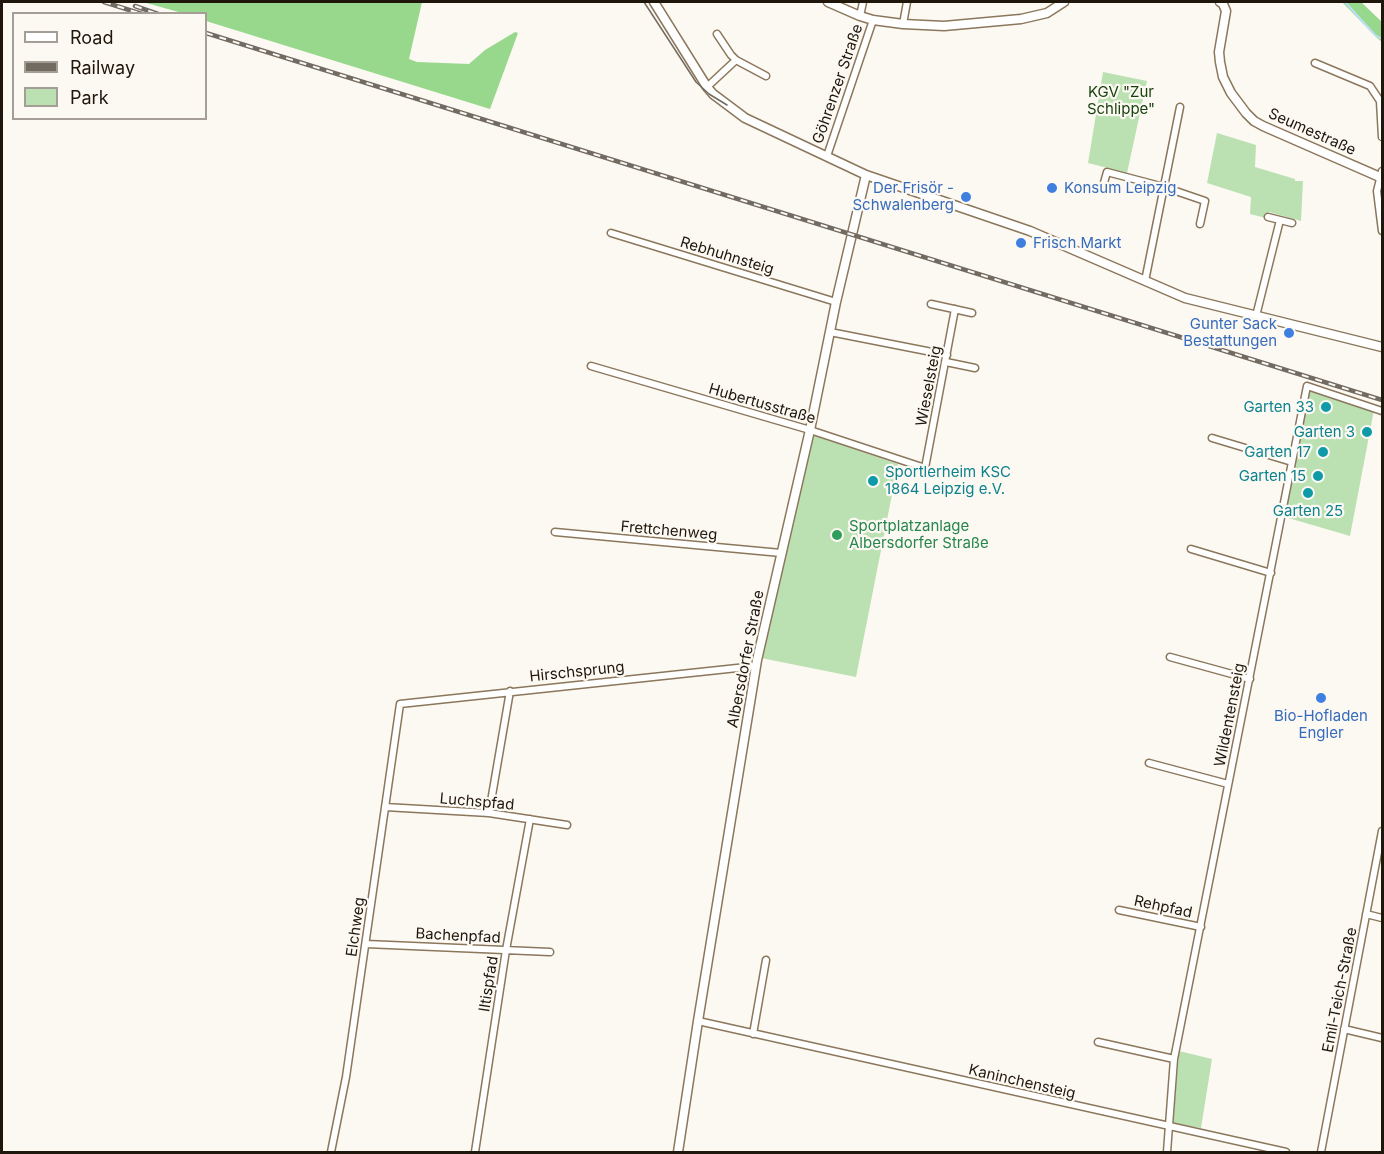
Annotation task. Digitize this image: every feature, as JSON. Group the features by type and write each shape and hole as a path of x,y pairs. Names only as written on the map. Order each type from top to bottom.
{"street":[{"path":"654,2 713,94 745,118 866,176 1030,231 1185,298 1383,347"},
{"path":"828,2 873,20 944,26 1021,19 1047,14 1064,2"},
{"path":"860,16 863,2"},
{"path":"903,24 907,2"},
{"name":"Seumestraße","path":"1220,2 1226,11 1219,52 1223,77 1231,93 1246,113 1263,126 1382,176"},
{"name":"Göhrenzer Straße","path":"827,156 873,20"},
{"path":"717,34 736,60 766,76"},
{"path":"707,87 736,60"},
{"path":"1315,63 1370,86 1380,101 1383,137"},
{"path":"1145,281 1180,107"},
{"path":"1102,190 1107,172 1205,201 1200,224"},
{"name":"Albersdorfer Straße","path":"678,1152 756,666 866,176"},
{"path":"1382,176 1377,191 1383,231"},
{"path":"1268,217 1292,223"},
{"path":"1256,316 1280,220"},
{"name":"Rebhuhnsteig","path":"611,234 836,302"},
{"path":"931,304 972,312"},
{"name":"Wieselsteig","path":"926,468 956,309"},
{"path":"830,332 946,358 975,368"},
{"name":"Hubertusstraße","path":"591,366 810,430 926,468"},
{"name":"Wildentensteig","path":"1167,1152 1174,1059 1307,386 1383,411"},
{"path":"1212,438 1292,462"},
{"name":"Frettchenweg","path":"555,532 781,553"},
{"path":"1191,549 1270,573"},
{"path":"1170,657 1250,679"},
{"name":"Hirschsprung","path":"400,704 756,666"},
{"path":"489,813 510,691"},
{"name":"Elchweg","path":"331,1152 346,1077 400,704"},
{"path":"1149,764 1228,784"},
{"name":"Luchspfad","path":"385,807 489,813 567,825"},
{"name":"Iltispfad","path":"475,1152 506,950 530,819"},
{"name":"Emil-Teich-Straße","path":"1321,1152 1383,831"},
{"name":"Rehpfad","path":"1119,910 1201,927"},
{"path":"1366,914 1383,918"},
{"name":"Bachenpfad","path":"366,944 550,952"},
{"path":"753,1034 766,960"},
{"name":"Kaninchensteig","path":"698,1021 1286,1152"},
{"path":"1344,1029 1383,1038"},
{"path":"1098,1042 1174,1059"}],"green space":[{"path":"143,2 422,2 409,59 417,62 469,64 485,50 515,32 518,33 490,109 207,21 207,12 178,12"},
{"path":"1342,2 1361,2 1382,22 1382,42 1376,37"},
{"name":"KGV \"Zur Schlippe\"","path":"1103,72 1147,81 1127,173 1088,163"},
{"path":"1217,133 1256,145 1255,167 1295,179 1295,181 1303,181 1301,221 1269,212 1266,218 1250,214 1251,197 1207,183"},
{"path":"1309,390 1374,410 1350,536 1285,517"},
{"name":"Sportplatzanlage Albersdorfer Straße","path":"813,435 898,464 856,677 761,658"},
{"path":"1179,1051 1212,1059 1201,1128 1173,1124"}],"waterway":[{"path":"1345,2 1375,35 1382,39"}],"tram line":[{"path":"644,2 696,82 709,94 727,105"}],"railway":[{"path":"104,2 136,12"},
{"path":"135,6 152,12"},
{"path":"207,33 1382,400"}],"place":[{"name":"Konsum Leipzig","path":"1052,188"},
{"name":"Der Frisör - Schwalenberg","path":"966,197"},
{"name":"Frisch Markt","path":"1021,243"},
{"name":"Gunter Sack Bestattungen","path":"1289,333"},
{"name":"Garten 33","path":"1326,407"},
{"name":"Garten 3","path":"1367,432"},
{"name":"Garten 17","path":"1323,452"},
{"name":"Garten 15","path":"1318,476"},
{"name":"Sportlerheim KSC 1864 Leipzig e.V.","path":"873,481"},
{"name":"Garten 25","path":"1308,493"},
{"name":"Sportplatzanlage Albersdorfer Straße","path":"837,535"},
{"name":"Bio-Hofladen Engler","path":"1321,698"}]}
